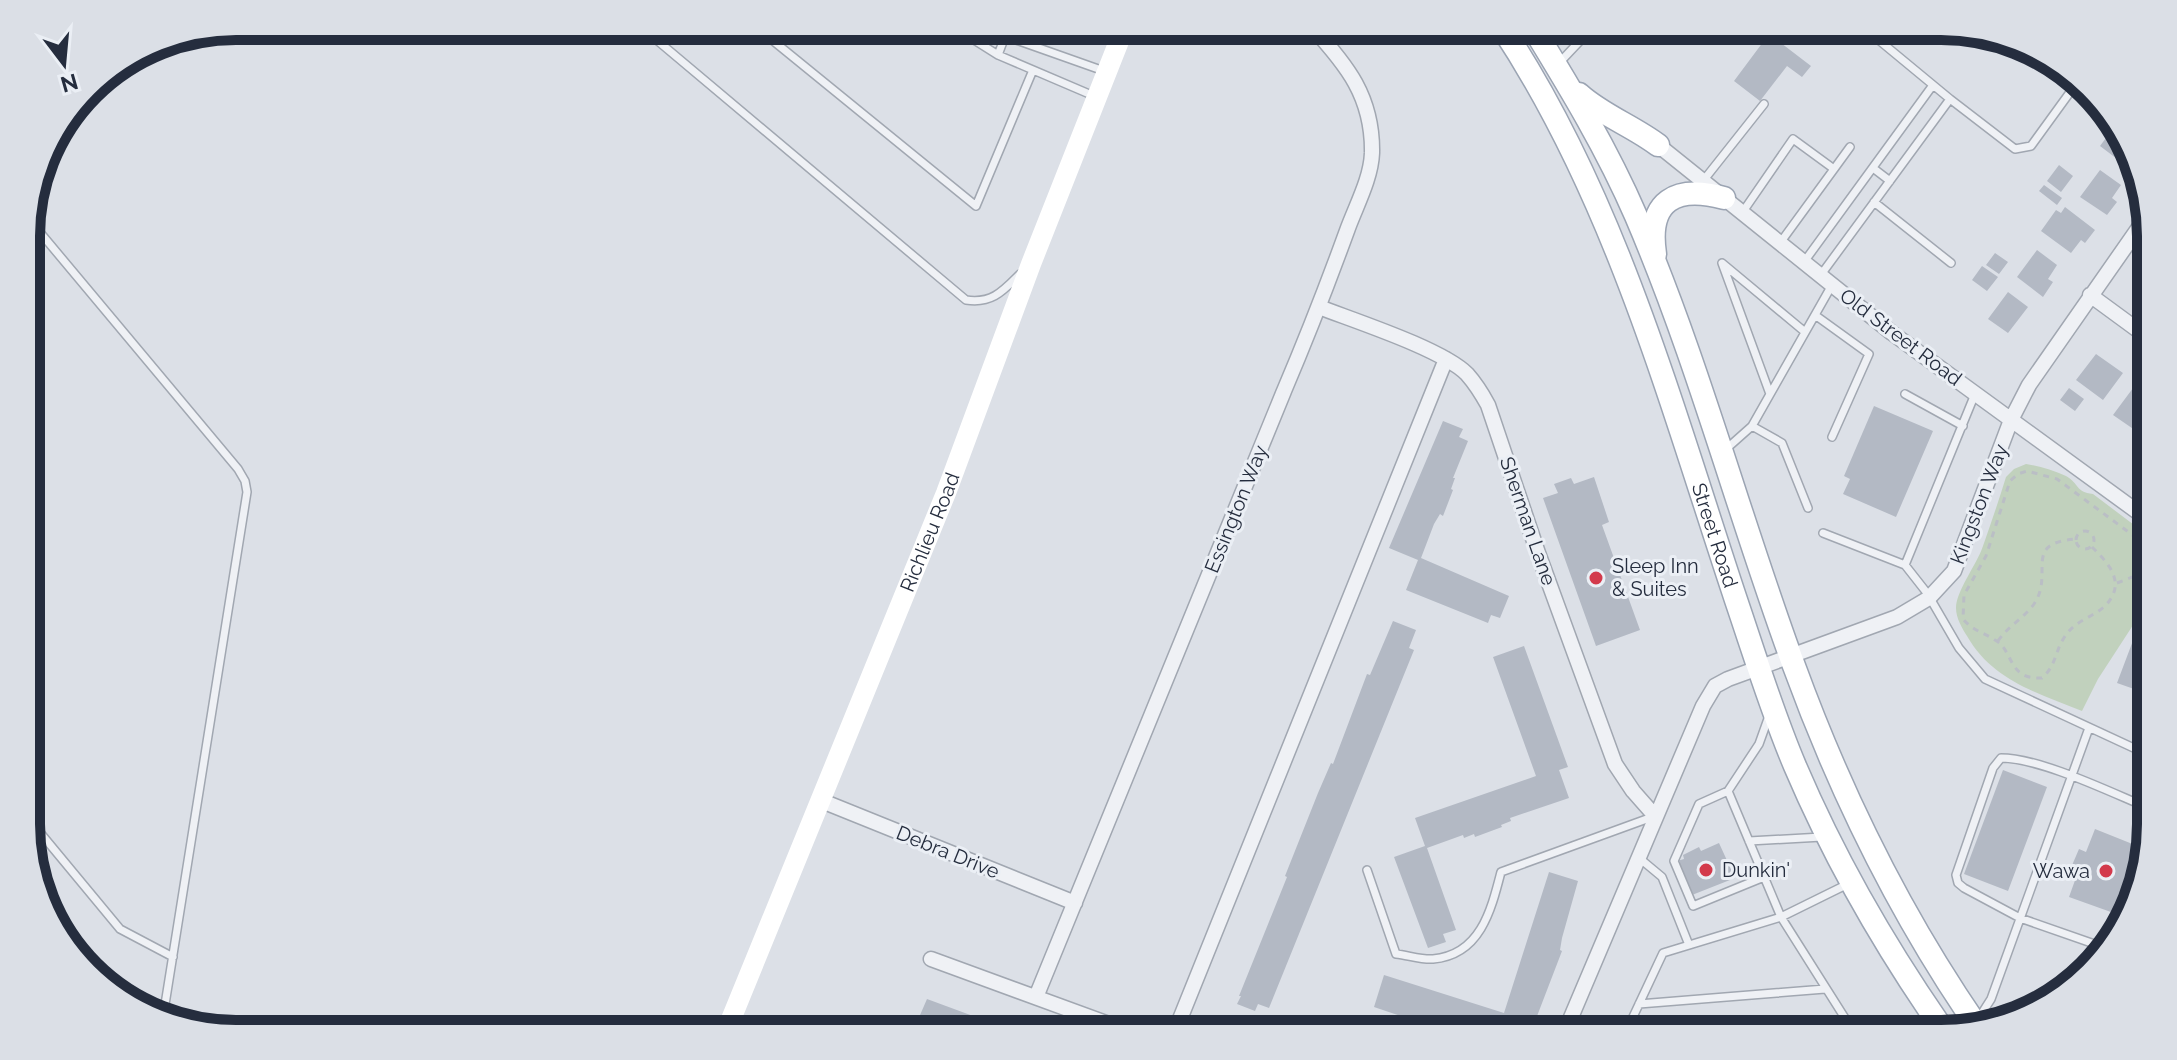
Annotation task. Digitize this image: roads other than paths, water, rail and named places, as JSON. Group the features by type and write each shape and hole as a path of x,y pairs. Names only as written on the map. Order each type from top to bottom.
{"main road":[{"name":"Richlieu Road","path":"732,1020 946,493 1119,40"},
{"name":"Street Road","path":"1509,40 1560,126 1606,228 1654,354 1794,765 1851,883 1937,1020"},
{"name":"Street Road","path":"1541,40 1594,127 1636,216 1723,452 1790,655 1850,802 1922,939 1971,1017"},
{"path":"1560,72 1590,103 1658,145"},
{"path":"1659,274 1654,246 1655,224 1662,207 1672,197 1686,192 1724,198"}],"street":[{"name":"Essington Way","path":"1036,997 1319,307 1367,179 1372,155 1364,99 1356,81 1324,40"},
{"name":"Old Street Road","path":"1658,145 1892,333 2137,512"},
{"name":"Kingston Way","path":"1570,1020 1709,694 1728,679 1897,617 1929,598 1954,571 2011,420 2029,385 2137,230"},
{"path":"2090,295 2137,329"},
{"name":"Sherman Lane","path":"1319,307 1446,359 1466,373 1488,405 1615,764 1655,816"},
{"path":"1180,1020 1446,359"},
{"name":"Debra Drive","path":"822,801 1075,903"},
{"path":"931,959 1098,1020"}],"lane":[{"path":"657,40 966,300 988,301 1000,294 1031,264"},
{"path":"772,40 976,206 1033,70"},
{"path":"974,40 998,55 1096,97"},
{"path":"998,55 1004,40"},
{"path":"1016,40 1106,72"},
{"path":"1560,72 1584,40"},
{"path":"1879,40 2015,149 2031,146 2072,90"},
{"path":"1804,262 1933,85"},
{"path":"1723,452 1752,426 1815,315 1826,280 1874,202 1950,99"},
{"path":"1703,181 1764,104"},
{"path":"1742,213 1793,139 1834,169"},
{"path":"1780,243 1850,147"},
{"path":"1873,168 1890,181"},
{"path":"1874,202 1951,263"},
{"path":"40,232 245,481 247,501 165,1007"},
{"path":"1770,394 1722,263 1805,332"},
{"path":"1815,315 1869,354 1832,437"},
{"path":"1905,394 1963,426"},
{"path":"1905,565 1975,394"},
{"path":"1752,426 1782,443 1808,508"},
{"path":"1823,533 1905,565 1959,648 1985,679 2137,750"},
{"path":"1764,877 1693,906 1674,861 1699,804 1728,791 1759,744 1772,707"},
{"path":"1982,1015 1991,999 2069,776 2089,728"},
{"path":"2095,944 2020,918 1958,883 1956,875 1993,768 2001,758 2014,758 2069,776 2137,803"},
{"path":"1728,791 1781,917 1846,1020"},
{"path":"1367,870 1396,954 1432,960 1465,950 1491,913 1501,872 1655,816"},
{"path":"41,833 120,929 173,957"},
{"path":"1749,841 1828,837"},
{"path":"1638,857 1662,877 1689,945"},
{"path":"1632,1020 1663,953 1781,917 1851,883"},
{"path":"1639,1004 1825,989"}],"place":[{"name":"Sleep Inn & Suites","path":"1596,578"},
{"name":"Dunkin'","path":"1706,870"},
{"name":"Wawa","path":"2106,871"}]}
